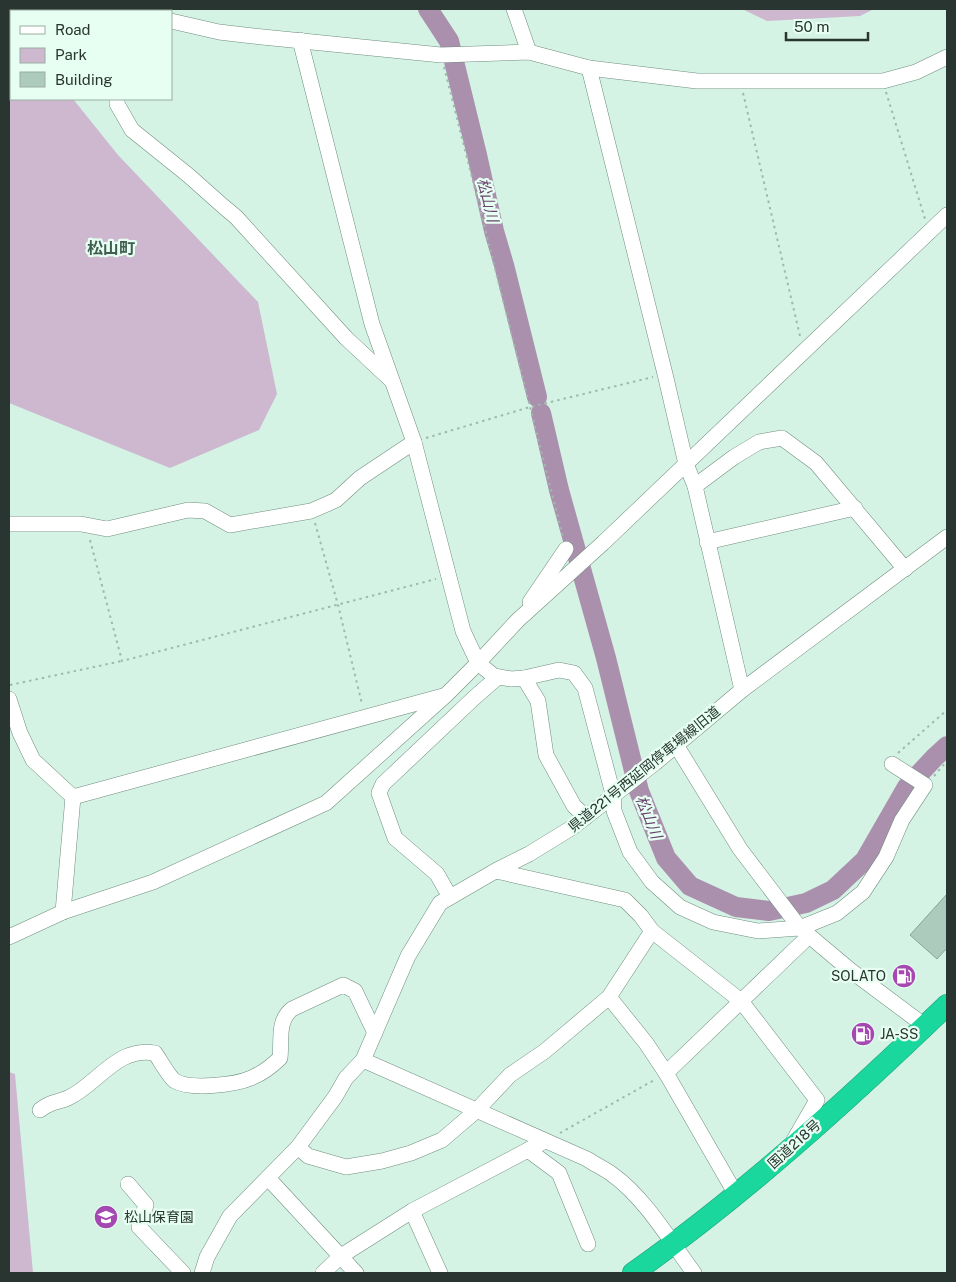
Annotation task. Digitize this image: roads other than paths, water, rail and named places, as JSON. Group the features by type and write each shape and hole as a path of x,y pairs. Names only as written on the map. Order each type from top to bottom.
{"highway":[{"name":"国道218号","path":"633,1273 679,1252 738,1193 947,1005"}],"street":[{"path":"514,9 529,52"},
{"path":"172,21 218,32 441,55 529,52 589,68 697,81 882,81 916,72 947,57"},
{"path":"300,40 372,324 414,442 463,631 478,663 498,677 524,678 559,670 574,673 585,688 613,794 614,811 630,852 652,882 680,907 713,922 758,931 803,930"},
{"path":"589,68 686,464 695,486 742,690"},
{"path":"117,100 117,104 132,130 236,217 346,338 393,383"},
{"path":"9,937 63,912 153,882 326,803 446,695 518,620 603,543 947,215"},
{"path":"695,486 734,456 760,442 782,438 816,463 905,569"},
{"path":"9,524 86,525 107,529 188,510 205,512 230,525 311,511 336,500 360,478 414,442"},
{"path":"708,542 854,508"},
{"name":"県道221号西延岡停車場線旧道","path":"202,1273 207,1256 230,1216 298,1147 336,1097 346,1078 363,1060 408,956 440,903 573,827 655,763 742,690 947,537"},
{"path":"518,620 566,549"},
{"path":"450,897 437,874 394,838 379,793 383,784 498,677"},
{"path":"524,678 538,701 546,755 574,806 586,817"},
{"path":"73,797 446,695"},
{"path":"9,699 20,732 33,760 73,797"},
{"path":"676,745 740,849 803,930 850,970 925,1026"},
{"path":"666,1073 741,1002 803,930 837,913 862,892 886,857 902,820 925,785 892,764"},
{"path":"63,912 73,797"},
{"path":"496,871 624,900 641,916 652,931 741,1002 817,1100 788,1150"},
{"path":"298,1147 308,1156 346,1166 411,1153 442,1140 477,1110 510,1075 545,1051 609,997 652,931"},
{"path":"40,1110 48,1103 67,1098 87,1086 112,1064 125,1056 146,1051 155,1053 173,1080 184,1084 208,1086 250,1079 268,1070 280,1058 282,1023 285,1015 292,1009 343,986 356,991 375,1033"},
{"path":"609,997 646,1043 666,1073 734,1191 738,1193"},
{"path":"363,1060 587,1159 614,1176 635,1195 694,1273"},
{"path":"323,1273 341,1256 412,1211 545,1142"},
{"path":"528,1150 559,1173 588,1244"},
{"path":"268,1178 356,1273"},
{"path":"128,1184 146,1205 139,1227 183,1273"},
{"path":"412,1211 440,1273"}],"waterway":[{"name":"松山川","path":"428,9 449,41 494,231 537,397"},
{"name":"松山川","path":"541,413 559,490 606,658 639,791 666,858 690,886 736,907 769,911 806,903 833,890 865,860 907,787 947,746"}],"place":[{"name":"SOLATO","path":"904,976"},
{"name":"JA-SS","path":"863,1034"},
{"name":"松山保育園","path":"106,1217"}],"district":[{"name":"松山町","path":"111,248"}]}
